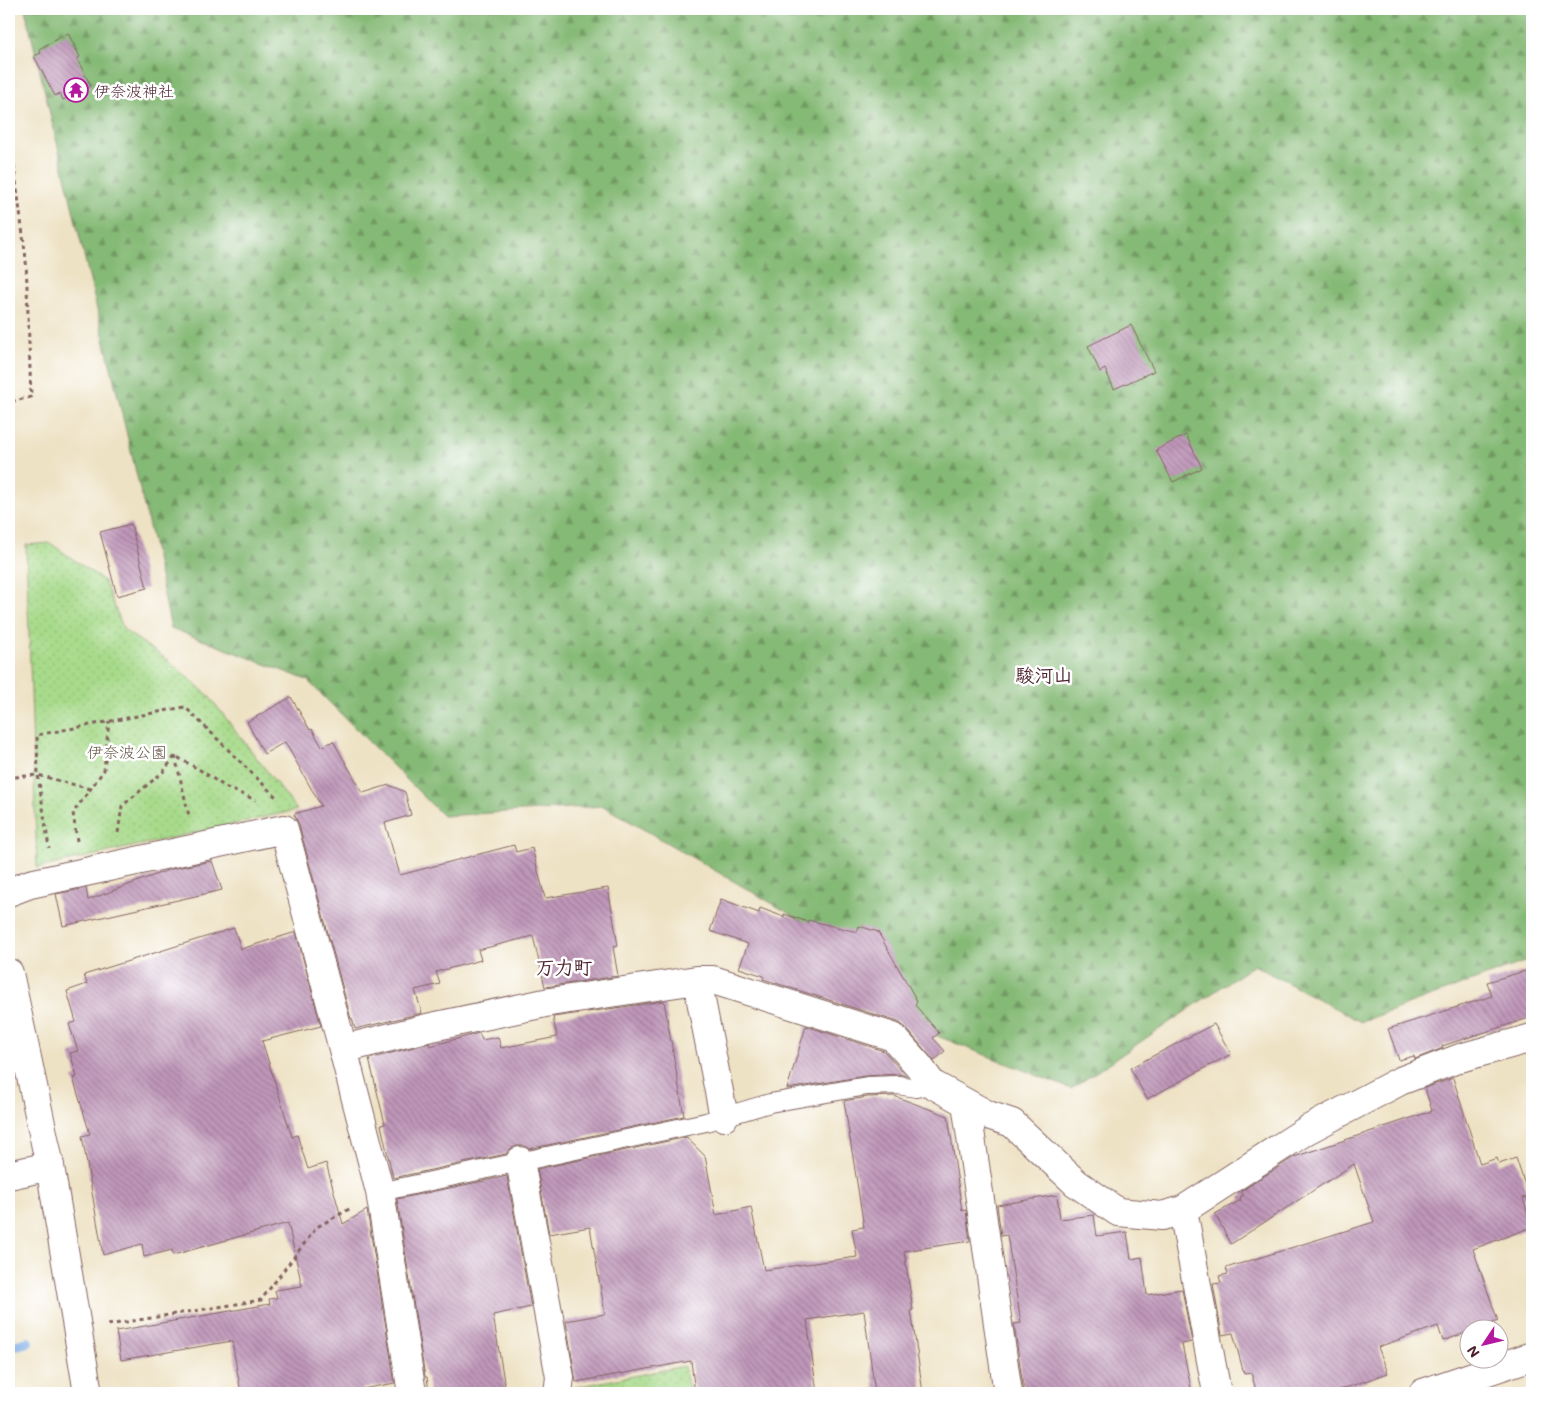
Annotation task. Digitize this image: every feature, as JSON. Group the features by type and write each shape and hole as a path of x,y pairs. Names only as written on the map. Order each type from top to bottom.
{"street":[{"path":"9,892 30,884 284,828 380,1192 412,1393"},
{"path":"9,973 50,1166 88,1393"},
{"path":"343,1049 427,1028 550,1002 697,980 713,980 893,1037 932,1084 988,1115 1012,1123 1076,1183 1118,1212 1162,1216 1183,1210 1307,1130 1400,1081 1460,1058 1532,1038"},
{"path":"697,980 724,1117"},
{"path":"966,1103 1008,1393"},
{"path":"520,1161 560,1377 558,1393"},
{"path":"9,1175 50,1166"},
{"path":"1183,1210 1217,1393"},
{"path":"1423,1393 1532,1356"}],"lane":[{"path":"380,1192 724,1117 770,1103 867,1086 898,1085 916,1088 932,1084"}],"path":[{"path":"9,126 26,259 31,397 9,402"},
{"path":"49,850 38,775 37,735 185,707 277,798 269,800"},
{"path":"77,842 73,813 104,770 109,721"},
{"path":"175,756 226,788 261,802 252,805"},
{"path":"175,756 190,822"},
{"path":"117,841 122,806 163,772 175,756"},
{"path":"15,777 38,775 90,789"},
{"path":"106,1326 261,1300 316,1227 380,1192"}],"green space":[{"path":"25,9 1532,9 1532,959 1361,1022 1254,965 1071,1089 925,1031 872,961 603,806 443,816 307,680 171,628 152,539"},
{"name":"伊奈波公園","path":"50,543 104,581 124,630 166,659 208,695 297,810 37,868 26,545"},
{"path":"684,1366 690,1393 572,1393 571,1388"}],"building":[{"path":"68,33 80,57 77,59 91,86 63,100 60,93 55,96 34,56 41,53 39,49"},
{"path":"1131,325 1154,371 1114,389 1105,369 1100,372 1088,346"},
{"path":"1186,435 1202,468 1173,482 1156,450"},
{"path":"131,524 147,588 117,596 100,532"},
{"path":"291,697 322,747 333,741 363,793 389,785 405,792 411,815 385,823 400,875 514,845 516,852 532,848 545,898 608,888 618,946 613,947 618,976 545,987 533,936 478,950 481,960 436,972 440,984 415,990 422,1013 355,1029 299,825 294,814 321,806 285,742 264,754 247,722"},
{"path":"212,861 222,890 63,926 56,894 86,888 88,900 171,869"},
{"path":"721,899 759,913 760,908 784,917 784,914 808,922 808,920 857,932 859,926 878,932 917,1001 915,1005 939,1033 933,1038 945,1051 934,1061 905,1027 898,1022 763,979 764,976 739,968 748,944 710,931"},
{"path":"234,928 241,949 296,932 321,1026 262,1041 292,1137 297,1135 308,1169 326,1163 343,1224 367,1210 395,1383 362,1389 363,1393 241,1393 232,1341 121,1360 116,1331 270,1304 269,1299 277,1298 275,1290 302,1286 288,1223 173,1255 172,1250 144,1257 142,1244 103,1255 82,1136 90,1134 73,1078 77,1077 70,1053 78,1051 69,1024 76,1022 67,991 87,984 84,975"},
{"path":"1532,969 1532,1017 1442,1046 1443,1048 1415,1059 1414,1056 1399,1060 1388,1029 1492,996 1487,982"},
{"path":"664,1001 684,1116 529,1149 525,1146 517,1146 510,1149 506,1154 393,1178 381,1125 385,1124 369,1059 429,1043 430,1046 479,1033 482,1040 498,1037 501,1048 557,1037 553,1017"},
{"path":"1214,1024 1231,1054 1147,1099 1130,1068"},
{"path":"806,1026 884,1051 906,1076 898,1074 865,1076 787,1089"},
{"path":"1453,1078 1480,1164 1497,1158 1499,1164 1516,1158 1529,1197 1523,1198 1532,1227 1473,1249 1498,1320 1458,1320 1458,1336 1443,1341 1438,1326 1378,1347 1388,1373 1331,1393 1257,1393 1251,1373 1244,1374 1233,1333 1222,1335 1213,1284 1221,1283 1219,1276 1228,1274 1226,1268 1374,1222 1354,1164 1231,1244 1215,1214 1241,1200 1240,1197 1244,1195 1241,1191 1294,1157 1432,1111 1425,1088"},
{"path":"894,1096 948,1116 962,1211 966,1210 970,1241 904,1251 923,1393 875,1393 864,1311 807,1320 817,1393 784,1393 783,1389 752,1393 695,1393 691,1361 576,1382 566,1321 605,1314 590,1227 549,1234 537,1169 687,1137 705,1156 716,1215 751,1207 764,1270 857,1257 852,1229 864,1227 844,1101 868,1097"},
{"path":"507,1176 531,1307 493,1315 506,1393 429,1393 397,1199"},
{"path":"1057,1195 1060,1219 1094,1215 1097,1236 1127,1232 1131,1259 1142,1257 1147,1295 1182,1289 1192,1342 1182,1344 1192,1393 1024,1393 1014,1324 1021,1323 1007,1235 1001,1236 997,1205"}],"waterway":[{"path":"9,1347 28,1342"}],"place":[{"name":"伊奈波神社","path":"76,90"}],"district":[{"name":"駿河山","path":"1044,674"},
{"name":"万力町","path":"564,966"}]}
